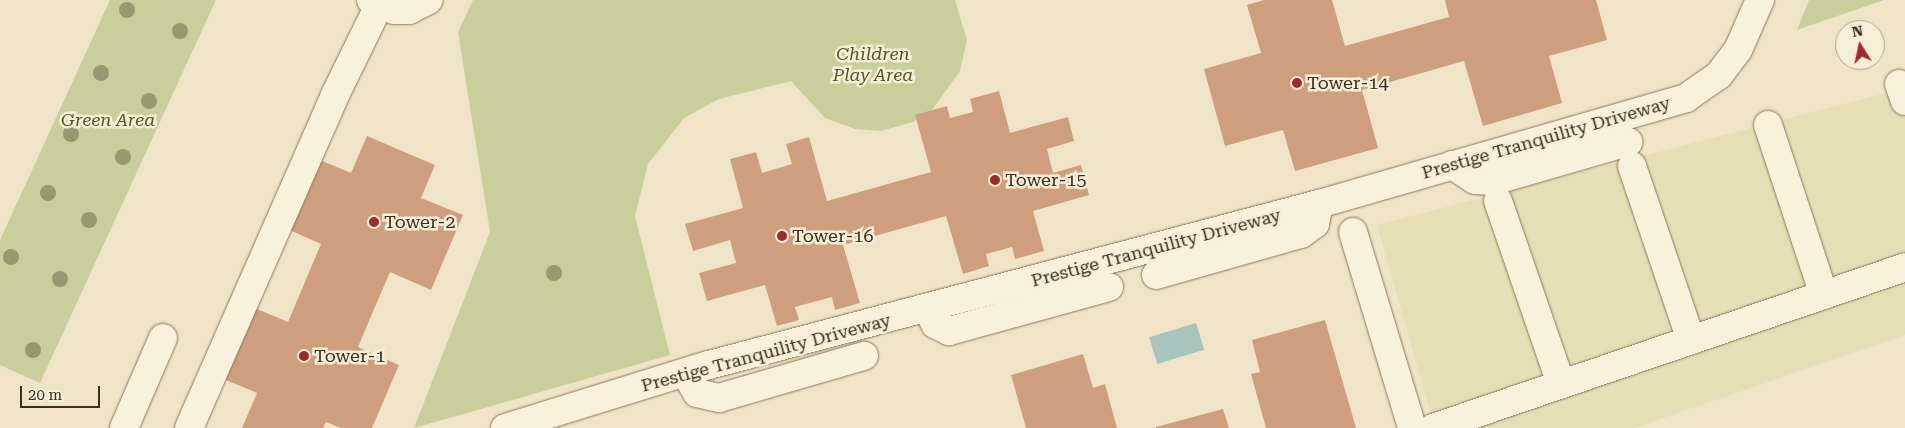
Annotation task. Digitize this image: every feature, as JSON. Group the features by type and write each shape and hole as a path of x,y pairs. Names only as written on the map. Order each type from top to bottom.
{"street":[{"path":"190,428 375,3 409,10 429,0"},
{"name":"Prestige Tranquility Driveway","path":"505,428 686,374 1319,204 1686,98 1719,75 1738,50 1760,0"},
{"path":"1768,125 1824,294"},
{"path":"1452,165 1475,180 1493,181 1630,154 1691,340"},
{"path":"1498,201 1561,384"},
{"path":"1156,275 1301,234 1316,224 1319,204"},
{"path":"1353,232 1412,428"},
{"path":"1433,428 1905,267"},
{"path":"928,309 935,324 949,331 1108,287"},
{"path":"124,428 163,338"},
{"path":"686,374 697,392 719,398 864,356"}],"shaded area":[{"path":"1905,88 1905,335 1634,428 1435,428 1377,225"}],"green space":[{"name":"Green Area","path":"110,0 216,0 40,383 0,365 0,240"},
{"name":"Children Play Area","path":"473,0 955,0 967,40 960,71 932,110 913,122 881,131 855,129 825,118 791,81 719,99 684,118 648,164 635,216 670,355 414,428 490,232 458,32"},
{"path":"1809,0 1884,0 1797,30"}],"water":[{"path":"1196,323 1204,350 1157,364 1149,337"}],"building":[{"path":"1264,0 1332,0 1345,46 1449,17 1445,0 1596,0 1607,40 1549,56 1562,103 1483,126 1464,61 1362,90 1378,148 1295,171 1283,130 1225,146 1204,69 1261,53 1247,5"},
{"path":"999,91 1010,133 1068,117 1074,141 1047,149 1053,173 1081,165 1089,195 1033,211 1044,251 1015,259 1012,247 986,254 989,266 963,274 946,216 843,245 860,303 835,310 832,297 795,307 799,320 777,326 765,285 707,301 699,273 736,263 730,240 693,251 685,224 743,208 730,159 756,152 762,173 792,164 786,144 809,137 827,201 931,172 915,115 947,106 950,118 973,112 970,99"},
{"path":"367,136 435,165 421,198 463,215 431,290 390,272 372,314 358,347 399,365 372,428 341,428 326,422 323,428 242,428 257,393 221,378 252,307 288,322 321,244 285,228 315,158 351,173"},
{"path":"1325,320 1356,428 1266,428 1251,374 1260,372 1252,340"},
{"path":"1083,354 1093,388 1105,384 1117,428 1026,428 1011,375"},
{"path":"1223,409 1229,428 1156,428 1156,427"}],"place":[{"name":"Tower-14","path":"1297,83"},
{"name":"Tower-15","path":"995,180"},
{"name":"Tower-2","path":"374,222"},
{"name":"Tower-16","path":"782,236"},
{"name":"Tower-1","path":"304,356"}]}
